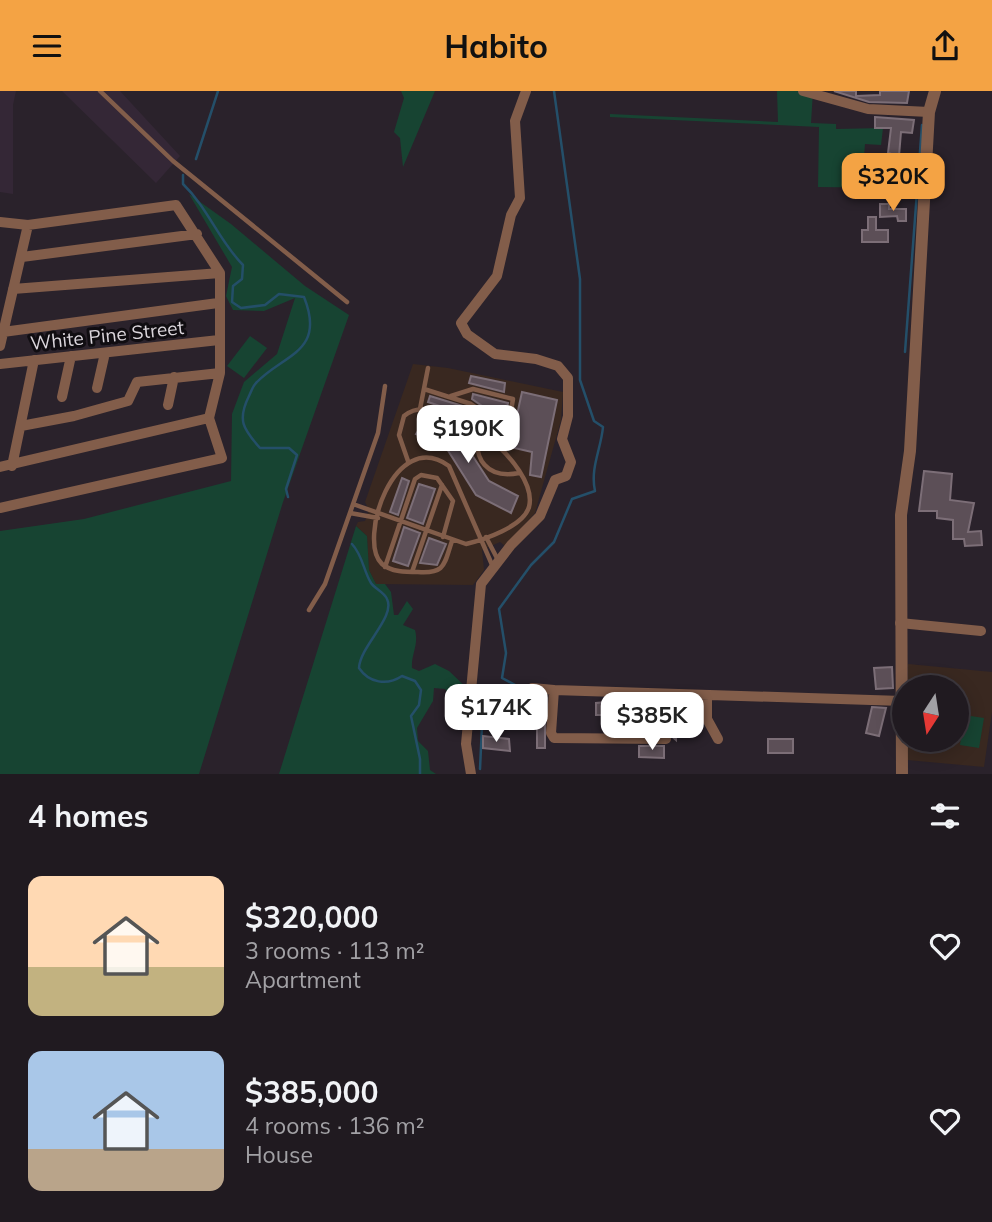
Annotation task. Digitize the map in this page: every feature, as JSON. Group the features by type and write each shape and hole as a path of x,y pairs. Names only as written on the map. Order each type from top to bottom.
{"street":[{"path":"471,774 467,759 467,736 479,592 483,579 540,516 555,480 566,476 571,462 562,439 568,417 568,378 558,366 488,350 467,334 461,323 497,276 511,215 520,198 515,121 526,91"},
{"path":"803,91 868,109 929,112"},
{"path":"901,675 901,515 910,451 929,112 935,91"},
{"path":"0,222 28,225 176,205 220,273 220,373 209,418 222,458 0,508"},
{"path":"0,346 28,225"},
{"path":"22,257 197,234"},
{"path":"13,289 220,273"},
{"path":"3,332 218,303"},
{"name":"White Pine Street","path":"0,364 219,340"},
{"path":"97,388 105,353"},
{"path":"62,397 71,356"},
{"path":"12,466 34,360"},
{"path":"21,426 74,416 128,401 137,382 220,373"},
{"path":"168,405 174,376"},
{"path":"0,467 209,418"},
{"path":"900,623 981,631"},
{"path":"532,688 892,701"},
{"path":"554,690 553,738 666,739"},
{"path":"707,695 708,719 718,739"},
{"path":"902,753 902,774"}],"lane":[{"path":"100,91 173,161 347,302"},
{"path":"420,409 428,368"},
{"path":"309,610 325,584 380,426 385,386"},
{"path":"424,389 451,395 484,412 509,430"},
{"path":"451,395 473,389 510,397 514,403 504,451"},
{"path":"353,504 400,523 466,544 517,522 527,511 529,497 519,473 504,451 479,430 455,416 420,409 408,413 401,422 399,440 408,461"},
{"path":"479,430 477,449 489,470 503,475 519,473"},
{"path":"452,541 441,570 412,572 385,566 372,548 380,515 394,477 408,461 427,458 449,466 480,533 480,540 496,564"},
{"path":"385,566 418,477 429,474 442,485 453,504 443,537"},
{"path":"412,572 442,485"},
{"path":"350,513 380,515"},
{"path":"480,533 486,537 496,564"}],"shaded area":[{"path":"0,91 16,91 13,105 13,194 0,192"},
{"path":"62,91 120,91 180,156 156,183"},
{"path":"413,364 448,368 563,392 561,420 535,513 505,546 500,542 482,550 484,570 473,585 376,584 369,570 367,536 356,526 358,522 365,521 369,510 365,502"},
{"path":"908,664 992,672 992,712 984,767 907,760 907,753 970,753 970,675 908,675"}],"green space":[{"path":"401,91 435,91 403,167 400,138 394,132 404,98"},
{"path":"777,91 813,91 811,123 836,124 836,129 883,128 881,145 865,144 864,157 897,162 893,188 818,187 819,127 610,117 610,114 778,122"},
{"path":"189,194 231,224 305,286 349,315 283,502 199,774 0,774 0,531 84,519 231,481 232,414 244,382 277,354 295,298 264,311 233,310 226,296 232,267"},
{"path":"250,336 267,348 244,378 227,366"},
{"path":"356,526 367,536 369,570 376,584 385,584 391,592 394,615 398,615 407,601 413,609 403,625 415,630 412,668 419,671 435,664 449,671 469,690 466,711 461,711 445,689 434,688 433,701 417,728 418,741 428,751 430,770 436,774 279,774"},
{"path":"970,716 984,718 979,748 970,747"}],"building":[{"path":"834,91 856,91 856,96 880,95 880,91 909,91 907,103 869,102"},
{"path":"875,117 914,120 912,133 901,132 899,156 888,153 891,128 875,128"},
{"path":"880,204 889,204 889,209 906,209 906,221 898,221 897,216 880,217"},
{"path":"868,217 876,217 876,230 888,230 888,242 862,242 862,230 868,230"},
{"path":"471,376 505,383 504,392 469,383"},
{"path":"522,392 557,400 541,477 530,475 532,452 510,447"},
{"path":"473,394 508,403 504,421 472,399"},
{"path":"430,396 469,408 502,433 499,437 466,415 428,402"},
{"path":"426,418 459,435 489,481 518,496 511,513 476,495 447,449 416,434"},
{"path":"924,471 952,474 950,500 974,503 968,532 981,531 982,545 965,546 964,539 953,539 953,520 937,518 937,511 919,511"},
{"path":"402,478 409,481 398,515 390,512"},
{"path":"419,484 435,489 423,524 407,518"},
{"path":"404,527 420,533 408,566 393,561"},
{"path":"429,538 446,544 437,565 420,563"},
{"path":"892,667 892,688 876,689 874,668"},
{"path":"537,696 545,697 545,748 537,748"},
{"path":"607,699 615,699 616,714 641,712 641,700 650,700 650,705 660,705 660,723 666,723 666,728 676,728 676,740 667,732 639,731 639,724 605,724 605,715 596,715 596,703 607,702"},
{"path":"872,707 886,708 879,736 866,733"},
{"path":"483,736 509,739 510,751 483,748"},
{"path":"768,739 793,739 793,753 768,753"},
{"path":"639,746 664,746 664,758 639,757"}],"waterway":[{"path":"196,159 218,91"},
{"path":"480,769 482,726 487,717 507,707 519,687 502,678 506,653 499,609 531,565 554,542 572,499 595,491 595,466 603,427 594,421 580,380 580,279 554,91"},
{"path":"905,352 922,125"},
{"path":"183,175 183,184 200,203 227,246 243,265 242,279 233,286 232,302 241,308 265,305 279,294 304,297 310,330 306,341 299,350 256,383 243,412 246,430 260,448 289,448 297,455 286,489 288,497"},
{"path":"352,544 371,583 386,597 388,606 387,614 365,650 359,668 373,680 384,682 402,676 415,681 421,690 419,705 411,716 420,759 420,774"}]}
